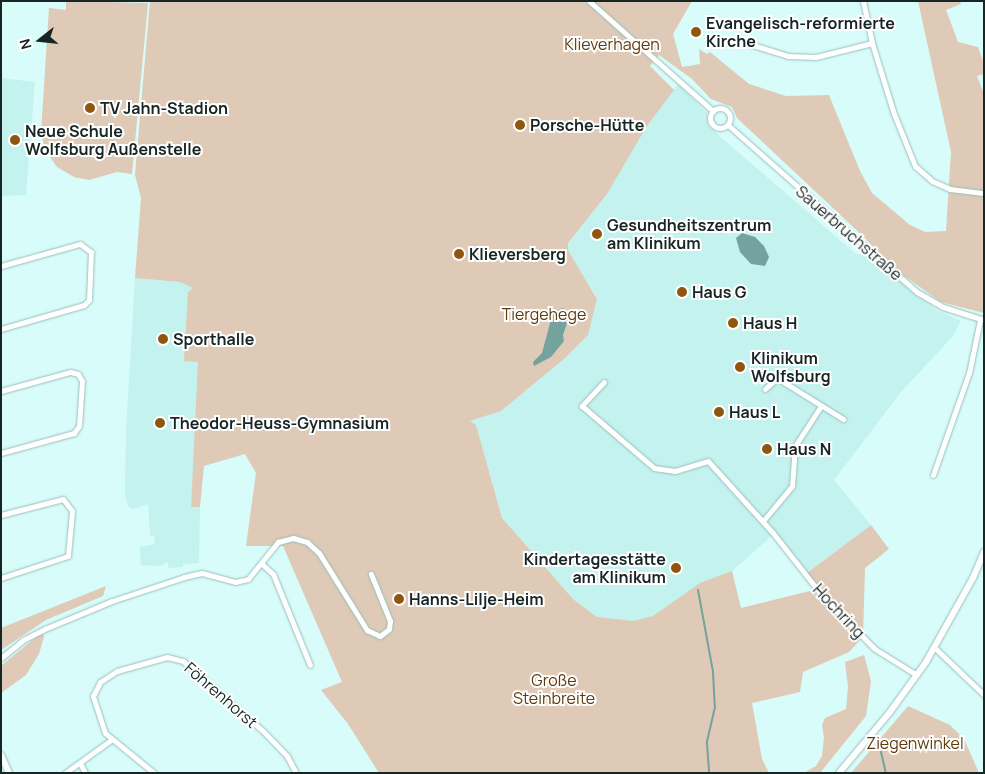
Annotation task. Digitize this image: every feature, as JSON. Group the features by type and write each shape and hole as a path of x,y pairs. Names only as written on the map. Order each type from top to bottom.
{"street":[{"name":"Sauerbruchstraße","path":"589,1 713,112"},
{"path":"863,1 872,43 902,138 915,166 932,181 950,189 984,192"},
{"path":"729,42 740,41 788,56 816,57 872,43"},
{"name":"Sauerbruchstraße","path":"720,108 727,111 730,118 728,125 721,128 713,126 710,119 713,112 720,108"},
{"name":"Sauerbruchstraße","path":"728,125 917,292 943,307 982,320"},
{"path":"1,266 80,244 87,246 91,252 89,300 84,305 1,329"},
{"path":"933,475 969,372 982,320"},
{"path":"1,391 70,372 78,374 82,381 78,426 74,432 1,453"},
{"path":"765,389 777,378 843,418"},
{"name":"Hochring","path":"604,382 582,406 641,460 668,471 708,461 763,521 824,598 866,641 917,675"},
{"path":"763,521 792,486 795,446 821,406"},
{"path":"1,515 63,499 72,511 68,556 62,560 1,578"},
{"path":"1,658 24,640 112,600 202,573 228,581 242,581 254,575 278,542 294,538 307,542 318,553 367,630 380,636 389,629 390,620 370,574"},
{"path":"839,773 917,675 935,648 984,552"},
{"path":"262,564 273,574 310,665"},
{"path":"935,648 984,695"},
{"name":"Föhrenhorst","path":"154,773 111,740 102,729 94,702 95,689 100,682 130,665 175,658 194,670 263,731 287,756 296,773"},
{"path":"65,773 111,740"},
{"path":"1,755 9,773"},
{"path":"80,763 85,773"}],"shaded area":[{"name":"Neue Schule Wolfsburg Außenstelle","path":"1,78 35,82 26,195 1,196"},
{"name":"Klinikum Wolfsburg","path":"678,84 707,113 708,126 856,254 868,256 938,311 961,321 953,336 901,392 834,480 871,525 807,573 776,532 732,571 740,608 630,641 573,599 502,518 476,425 470,421 501,411 564,359 588,335 597,298 568,250 568,243 607,194 647,126"},
{"path":"742,233 755,237 764,246 769,257 765,266 751,264 740,252 736,238"},
{"name":"Theodor-Heuss-Gymnasium","path":"135,278 180,282 194,288 202,320 191,507 200,507 199,563 183,564 183,567 168,568 168,562 161,566 141,565 140,547 155,544 154,536 150,536 148,504 133,509 128,506 125,495 126,429"},
{"path":"563,308 570,314 563,335 564,341 551,357 534,366 533,362 542,353 553,312"}],"green space":[{"name":"TV Jahn-Stadion","path":"66,1 148,3 132,174 117,172 89,180 74,177 57,167 45,150 41,133 49,8 66,10"},
{"path":"150,1 692,1 673,34 682,67 700,64 699,49 707,54 710,52 749,84 786,96 829,95 860,171 872,193 910,225 925,232 946,231 951,152 918,1 960,1 961,4 946,10 958,42 978,47 984,64 984,74 977,76 984,94 984,313 941,302 892,267 866,239 737,118 732,107 711,99 692,79 659,55 650,66 674,90 647,126 607,194 568,243 568,250 597,299 588,335 564,359 501,411 470,421 476,425 502,518 573,599 597,617 633,621 653,616 700,583 732,571 741,608 818,589 807,573 871,525 889,549 865,568 863,637 849,652 803,672 800,692 752,703 762,759 769,773 379,773 348,724 321,690 342,682 283,546 246,546 256,473 245,454 204,466 200,507 191,507 198,362 184,361 188,292 193,288 180,282 135,278 141,198 135,175"},
{"path":"106,586 103,596 46,620 1,650 1,628"},
{"path":"42,632 44,637 39,654 26,675 1,693 1,666"},
{"path":"864,655 871,681 866,716 820,773 804,773 816,766 822,756 824,738 822,725 825,718 846,709 848,687 845,662"},
{"name":"Ziegenwinkel","path":"908,706 950,725 964,739 979,773 851,773"}],"waterway":[{"path":"698,590 713,672 715,707 707,743 709,773"},
{"path":"881,752 886,773"}],"place":[{"name":"Evangelisch-reformierte Kirche","path":"696,32"},
{"name":"TV Jahn-Stadion","path":"90,108"},
{"name":"Porsche-Hütte","path":"520,125"},
{"name":"Neue Schule Wolfsburg Außenstelle","path":"15,140"},
{"name":"Gesundheitszentrum am Klinikum","path":"597,234"},
{"name":"Klieversberg","path":"459,254"},
{"name":"Haus G","path":"682,292"},
{"name":"Haus H","path":"733,323"},
{"name":"Sporthalle","path":"163,339"},
{"name":"Klinikum Wolfsburg","path":"740,367"},
{"name":"Haus L","path":"719,412"},
{"name":"Theodor-Heuss-Gymnasium","path":"160,423"},
{"name":"Haus N","path":"767,449"},
{"name":"Kindertagesstätte am Klinikum","path":"676,568"},
{"name":"Hanns-Lilje-Heim","path":"399,599"}],"park label":[{"name":"Klieverhagen","path":"612,44"},
{"name":"Tiergehege","path":"544,314"},
{"name":"Große Steinbreite","path":"554,689"}]}
